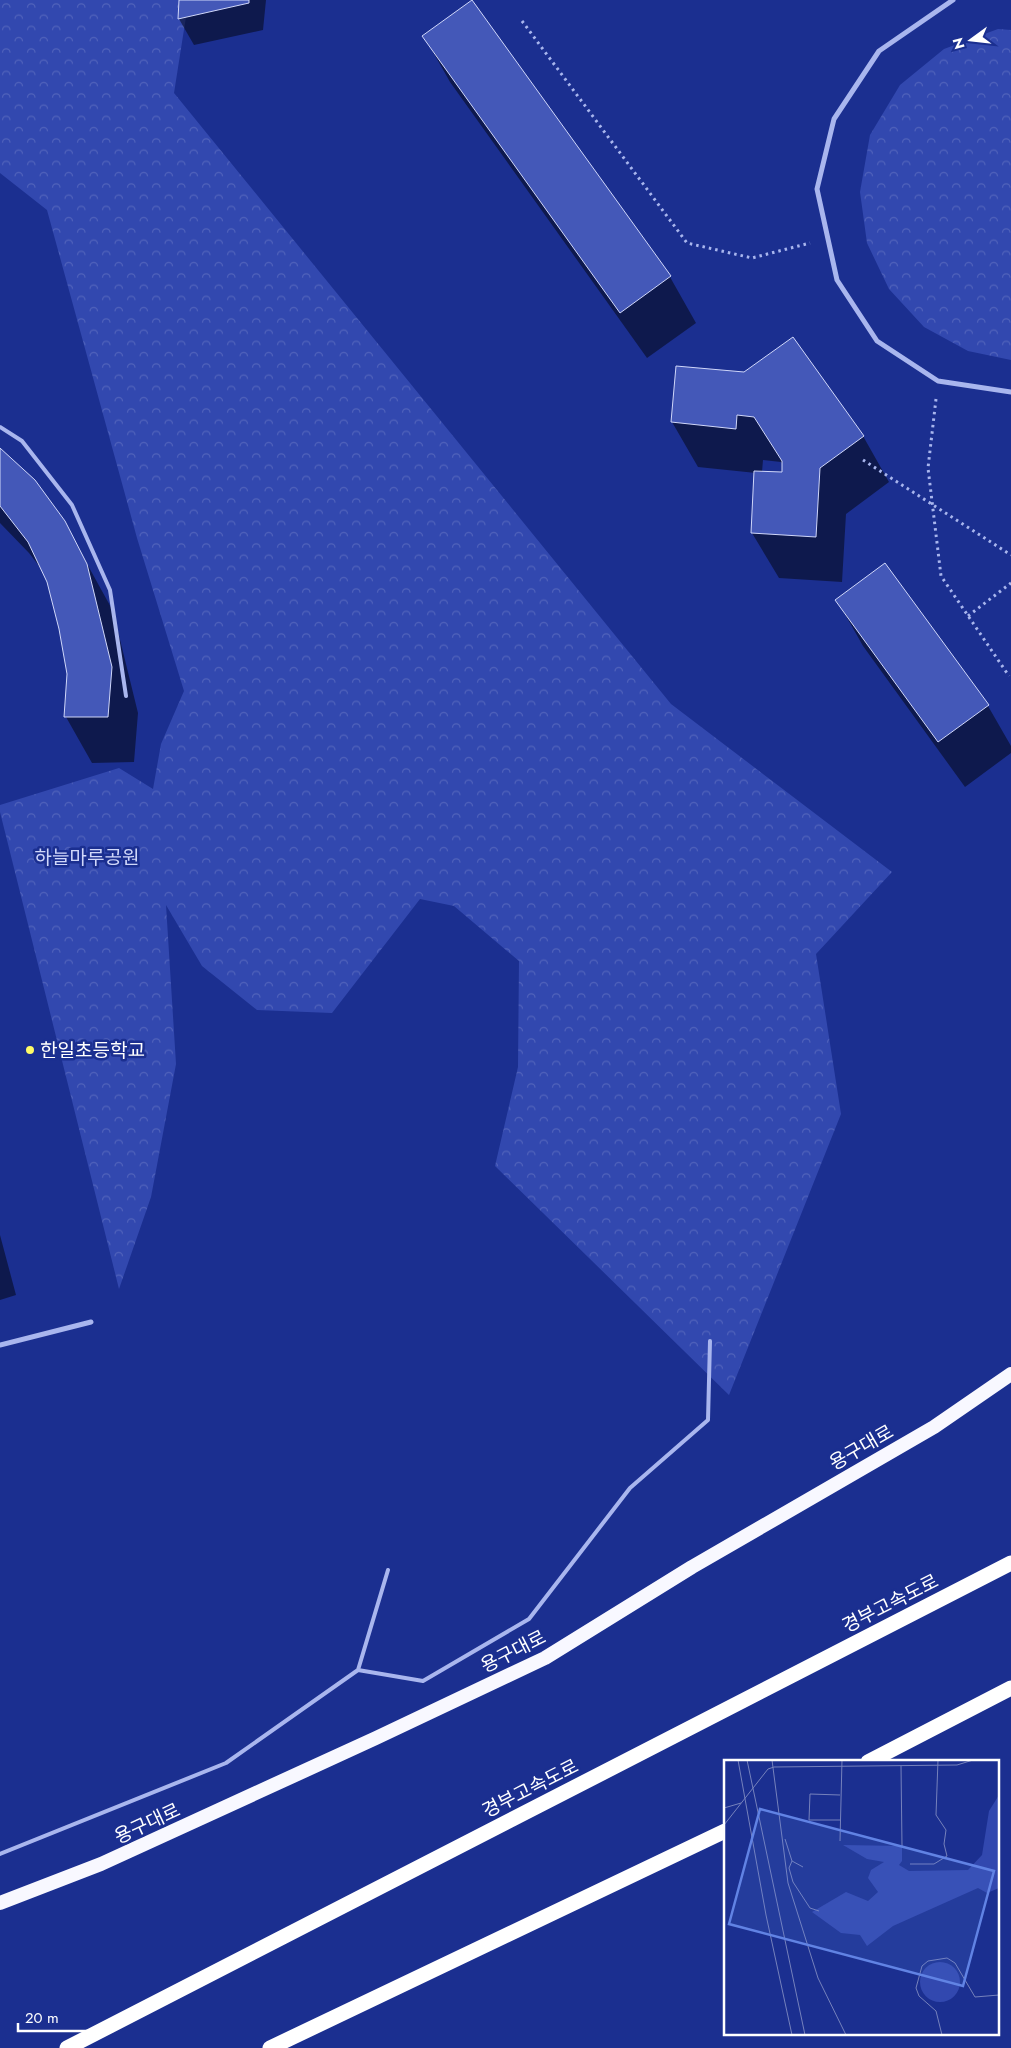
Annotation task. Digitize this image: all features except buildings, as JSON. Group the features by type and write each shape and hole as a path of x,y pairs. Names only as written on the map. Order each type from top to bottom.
{"highway":[{"name":"용구대로","path":"0,1903 101,1864 376,1738 544,1658 692,1567 934,1427 1011,1374"},
{"name":"경부고속도로","path":"67,2048 1011,1563"},
{"path":"872,1760 1011,1688"},
{"path":"270,2048 724,1831"}],"street":[{"path":"953,0 879,51 834,119 817,190 837,280 877,341 938,381 1011,392"},
{"path":"0,1345 91,1322"}],"lane":[{"path":"0,427 22,441 72,505 110,590 126,696"},
{"path":"358,1670 423,1681 529,1619 630,1488 708,1420 710,1342"},
{"path":"0,1854 226,1763 358,1670 388,1570"}],"path":[{"path":"522,21 687,243 752,258 828,238"},
{"path":"938,381 928,468 941,576 1009,676"},
{"path":"863,460 1011,555"},
{"path":"968,616 1011,584"}],"green space":[{"name":"하늘마루공원","path":"0,0 186,0 188,4 174,93 671,704 892,872 816,954 841,1114 729,1395 495,1166 518,1067 519,961 454,906 420,899 332,1013 257,1010 202,966 166,905 176,1064 151,1197 119,1289 0,812 0,805 119,768 153,789 161,744 184,691 137,538 47,210 0,173"},
{"path":"998,29 1011,30 1011,360 968,351 924,327 889,289 867,243 860,192 870,135 900,85 944,49"}],"place":[{"name":"한일초등학교","path":"30,1050"}]}
